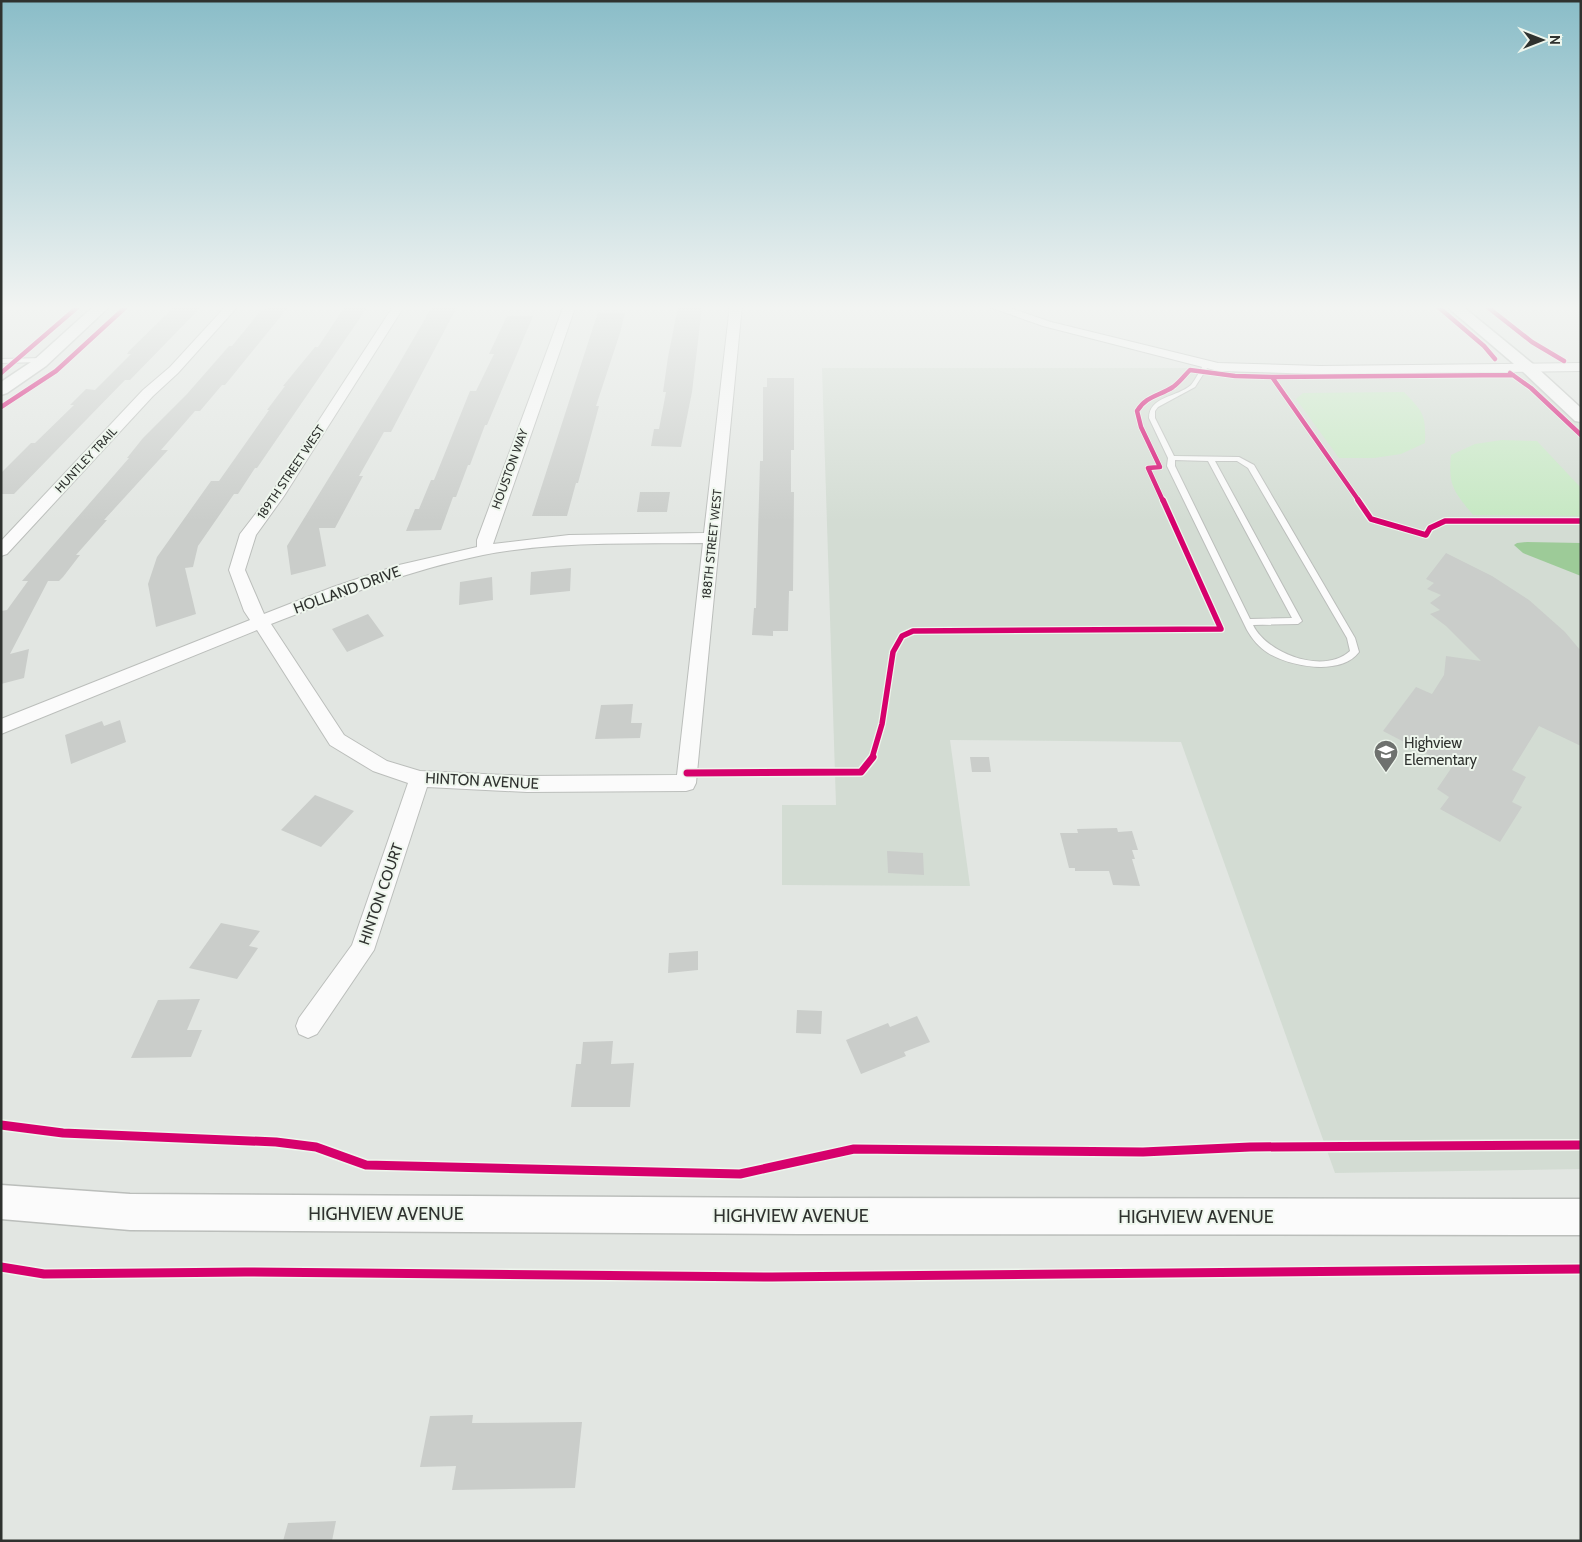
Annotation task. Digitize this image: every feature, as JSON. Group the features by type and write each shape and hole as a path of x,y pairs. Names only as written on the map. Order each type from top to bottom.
{"street":[{"path":"1,390 19,377"},
{"name":"HUNTLEY TRAIL","path":"1,551 148,393 166,377"},
{"name":"189TH STREET WEST","path":"260,622 253,611 237,570 248,534 277,496 354,377"},
{"name":"HOUSTON WAY","path":"485,550 484,540 544,377"},
{"name":"188TH STREET WEST","path":"686,783 729,377"},
{"path":"1538,377 1581,417"},
{"path":"1558,377 1581,397"},
{"name":"HOLLAND DRIVE","path":"1,727 260,622 340,591 405,569 485,550 569,540 713,538"},
{"name":"HINTON AVENUE","path":"260,622 337,740 380,766 420,779 527,784 686,783"},
{"name":"HINTON COURT","path":"308,1026 362,950 420,779"},
{"name":"HIGHVIEW AVENUE","path":"1,1202 130,1212 800,1216 1581,1217"}],"lane":[{"path":"1172,458 1239,459 1251,467 1351,638 1355,652 1347,660 1316,663 1292,660 1272,651 1256,638 1171,466 1172,458 1152,418 1152,411 1155,406 1193,386 1199,377"},
{"path":"1210,458 1298,621 1248,622"}],"shaded area":[{"name":"Highview Elementary","path":"822,377 1546,377 1581,409 1581,1169 1335,1173 1181,742 950,740 970,886 782,885 782,805 836,805"},
{"path":"1404,392 1422,414 1425,426 1425,443 1401,454 1374,458 1339,458 1296,399 1303,393"},
{"path":"1502,440 1537,441 1581,488 1581,516 1473,515 1454,488 1450,474 1451,455 1475,444"},
{"path":"1527,542 1581,543 1581,576 1523,553 1514,545"}],"building":[{"path":"108,377 133,377 130,380 125,380 14,494 1,494 1,473 31,443 35,443 74,405 70,405 86,389 95,390"},
{"path":"202,377 232,377 225,385 222,385 200,411 195,411 161,450 168,450 104,520 107,520 76,555 80,555 63,577 59,581 48,581 10,654 29,649 24,678 1,684 1,611 7,610 28,581 22,581 129,458 127,458 143,438"},
{"path":"290,377 320,377 257,468 255,468 238,494 234,494 198,546 193,567 185,568 196,614 156,627 148,584 157,557 211,481 219,481 285,386 283,386"},
{"path":"391,377 420,377 391,432 384,432 359,476 363,476 335,528 319,528 326,566 291,575 287,546"},
{"path":"483,377 507,377 487,425 485,425 456,497 453,497 441,530 406,531 415,509 419,509 431,480 434,480 470,391 476,391"},
{"path":"577,377 606,377 596,406 599,406 578,483 576,483 567,516 532,516"},
{"path":"665,377 694,377 681,447 651,446 654,429 659,429 666,392 663,392"},
{"path":"767,378 794,378 794,450 791,450 791,492 794,492 793,591 789,591 788,631 773,631 773,636 752,635 754,608 756,608 760,461 763,461 763,387 767,387"},
{"path":"640,492 670,492 667,512 637,512"},
{"name":"Highview Elementary","path":"1446,553 1492,576 1529,600 1565,632 1581,651 1581,746 1539,726 1512,770 1526,777 1512,802 1522,807 1500,842 1440,809 1449,797 1437,789 1452,767 1383,731 1416,687 1432,694 1444,675 1446,656 1481,661 1446,626 1430,614 1440,610 1430,603 1441,595 1427,589 1434,583 1426,579"},
{"path":"571,568 570,591 530,595 531,572"},
{"path":"492,577 493,600 459,605 460,582"},
{"path":"368,614 384,636 347,652 332,629"},
{"path":"633,704 631,723 642,723 640,738 595,739 601,705"},
{"path":"120,720 126,742 71,764 65,735 102,721 104,726"},
{"path":"970,757 989,757 991,772 972,772"},
{"path":"315,795 354,811 321,847 281,830"},
{"path":"1117,828 1118,832 1132,831 1138,850 1132,850 1135,859 1132,859 1140,886 1113,885 1109,871 1075,871 1075,868 1069,868 1060,833 1078,833 1077,829"},
{"path":"887,851 923,853 924,875 888,873"},
{"path":"221,923 260,931 249,946 258,948 237,979 189,968"},
{"path":"698,951 698,970 668,973 669,953"},
{"path":"200,999 187,1030 202,1030 191,1057 131,1058 158,1000"},
{"path":"797,1010 822,1011 821,1034 796,1033"},
{"path":"917,1016 930,1042 904,1052 906,1056 861,1074 846,1040 888,1023 890,1027"},
{"path":"613,1041 611,1064 634,1063 630,1107 571,1107 576,1064 581,1064 583,1042"},
{"path":"473,1415 472,1423 582,1422 575,1488 452,1490 456,1466 420,1467 430,1416"},
{"path":"336,1521 332,1541 283,1541 288,1523"}],"cycle path":[{"path":"1,407 47,377"},
{"path":"687,773 861,772 872,759 882,724 893,652 902,636 913,631 1221,629 1148,468 1160,467 1141,427 1137,411 1145,400 1170,389 1184,377"},
{"path":"1277,377 1272,377 1371,519 1426,535 1430,528 1445,521 1581,521"},
{"path":"1516,377 1531,388 1581,435"},
{"path":"1,1125 63,1133 276,1142 316,1147 366,1165 740,1174 854,1149 1143,1152 1250,1147 1581,1145"},
{"path":"1,1267 44,1274 245,1272 772,1277 1581,1269"}],"place":[{"name":"Highview Elementary","path":"1386,773"}]}
